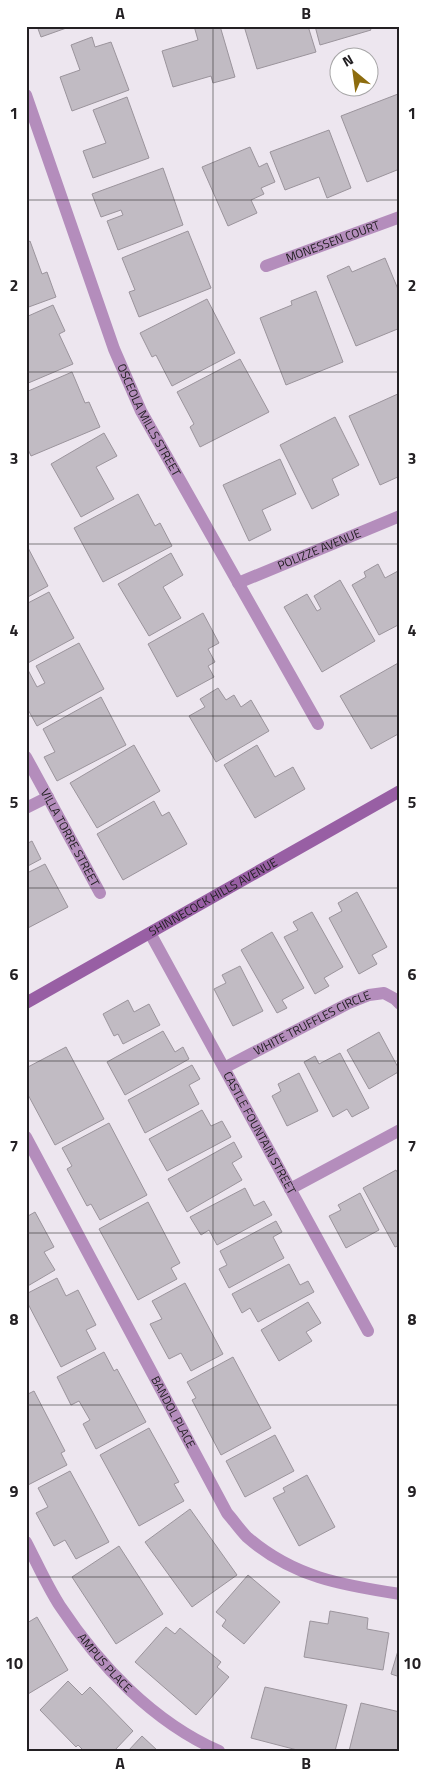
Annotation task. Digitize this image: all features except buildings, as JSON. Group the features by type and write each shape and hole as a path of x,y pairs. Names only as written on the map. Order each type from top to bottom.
{"street":[{"name":"OSCEOLA MILLS STREET","path":"26,95 128,385 318,724"},
{"name":"MONESSEN COURT","path":"266,266 400,217"},
{"name":"POLIZZE AVENUE","path":"238,583 400,516"},
{"name":"VILLA TORRE STREET","path":"26,757 100,893"},
{"name":"SHINNECOCK HILLS AVENUE","path":"26,1003 400,791"},
{"path":"26,808 48,797"},
{"name":"CASTLE FOUNTAIN STREET","path":"150,933 368,1331"},
{"name":"WHITE TRUFFLES CIRCLE","path":"224,1068 348,1003 369,995 384,993 400,1004"},
{"path":"290,1188 400,1130"},
{"name":"BANDOL PLACE","path":"26,1138 31,1158 227,1513 246,1536 271,1556 292,1567 317,1578 358,1588 400,1594"},
{"name":"AMPUS PLACE","path":"26,1542 59,1604 105,1667 128,1690 157,1713 183,1731 218,1751"}]}
